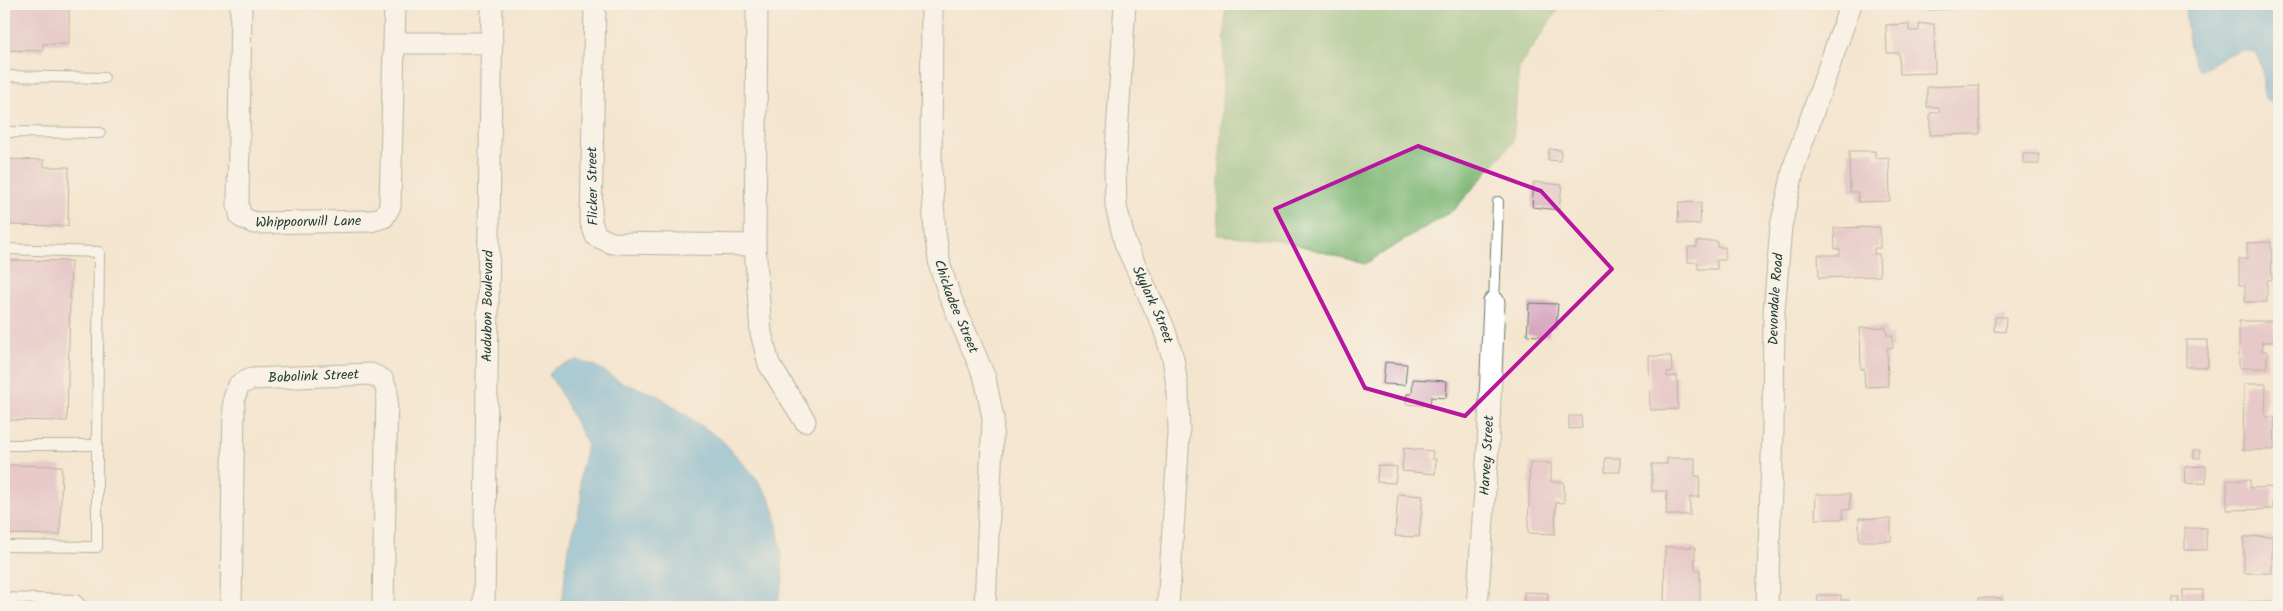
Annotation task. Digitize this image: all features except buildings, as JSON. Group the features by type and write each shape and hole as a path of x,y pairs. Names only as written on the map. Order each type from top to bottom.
{"street":[{"name":"Whippoorwill Lane","path":"241,4 238,205 242,217 254,223 371,221 384,217 390,206 395,4"},
{"name":"Audubon Boulevard","path":"484,607 492,4"},
{"name":"Flicker Street","path":"595,4 591,222 596,236 612,243 755,246"},
{"path":"757,4 755,246 765,352 769,364 805,421"},
{"name":"Chickadee Street","path":"932,4 931,168 935,233 946,284 985,378 993,418 985,607"},
{"name":"Skylark Street","path":"1125,4 1115,167 1116,206 1131,258 1164,328 1173,358 1178,392 1178,443 1168,607"},
{"name":"Devondale Road","path":"1767,607 1773,428 1774,312 1781,226 1795,163 1851,4"},
{"path":"394,43 492,42"},
{"name":"Harvey Street","path":"1477,607 1488,447 1494,302"},
{"name":"Bobolink Street","path":"230,607 234,398 239,385 251,379 371,374 383,380 387,392 383,607"}],"lane":[{"path":"4,76 104,78"},
{"path":"4,132 100,134"},
{"path":"1494,302 1498,202"},
{"path":"4,249 99,252 98,547 4,546"},
{"path":"4,445 97,445"},
{"path":"4,598 76,600 84,607"}],"highlighted area":[{"path":"1418,146 1541,191 1612,269 1465,416 1365,388 1275,209"}],"green space":[{"path":"1226,4 1671,4 1662,10 1560,7 1519,67 1513,142 1455,209 1365,264 1280,240 1217,235"}],"water":[{"path":"2184,4 2279,4 2279,110 2265,97 2261,66 2257,56 2250,52 2234,53 2201,71 2193,59"},
{"path":"577,360 596,366 621,382 657,395 722,440 754,475 769,497 775,513 782,556 783,583 776,607 557,607 563,595 567,553 581,499 580,477 587,444 549,375 554,368"}]}
